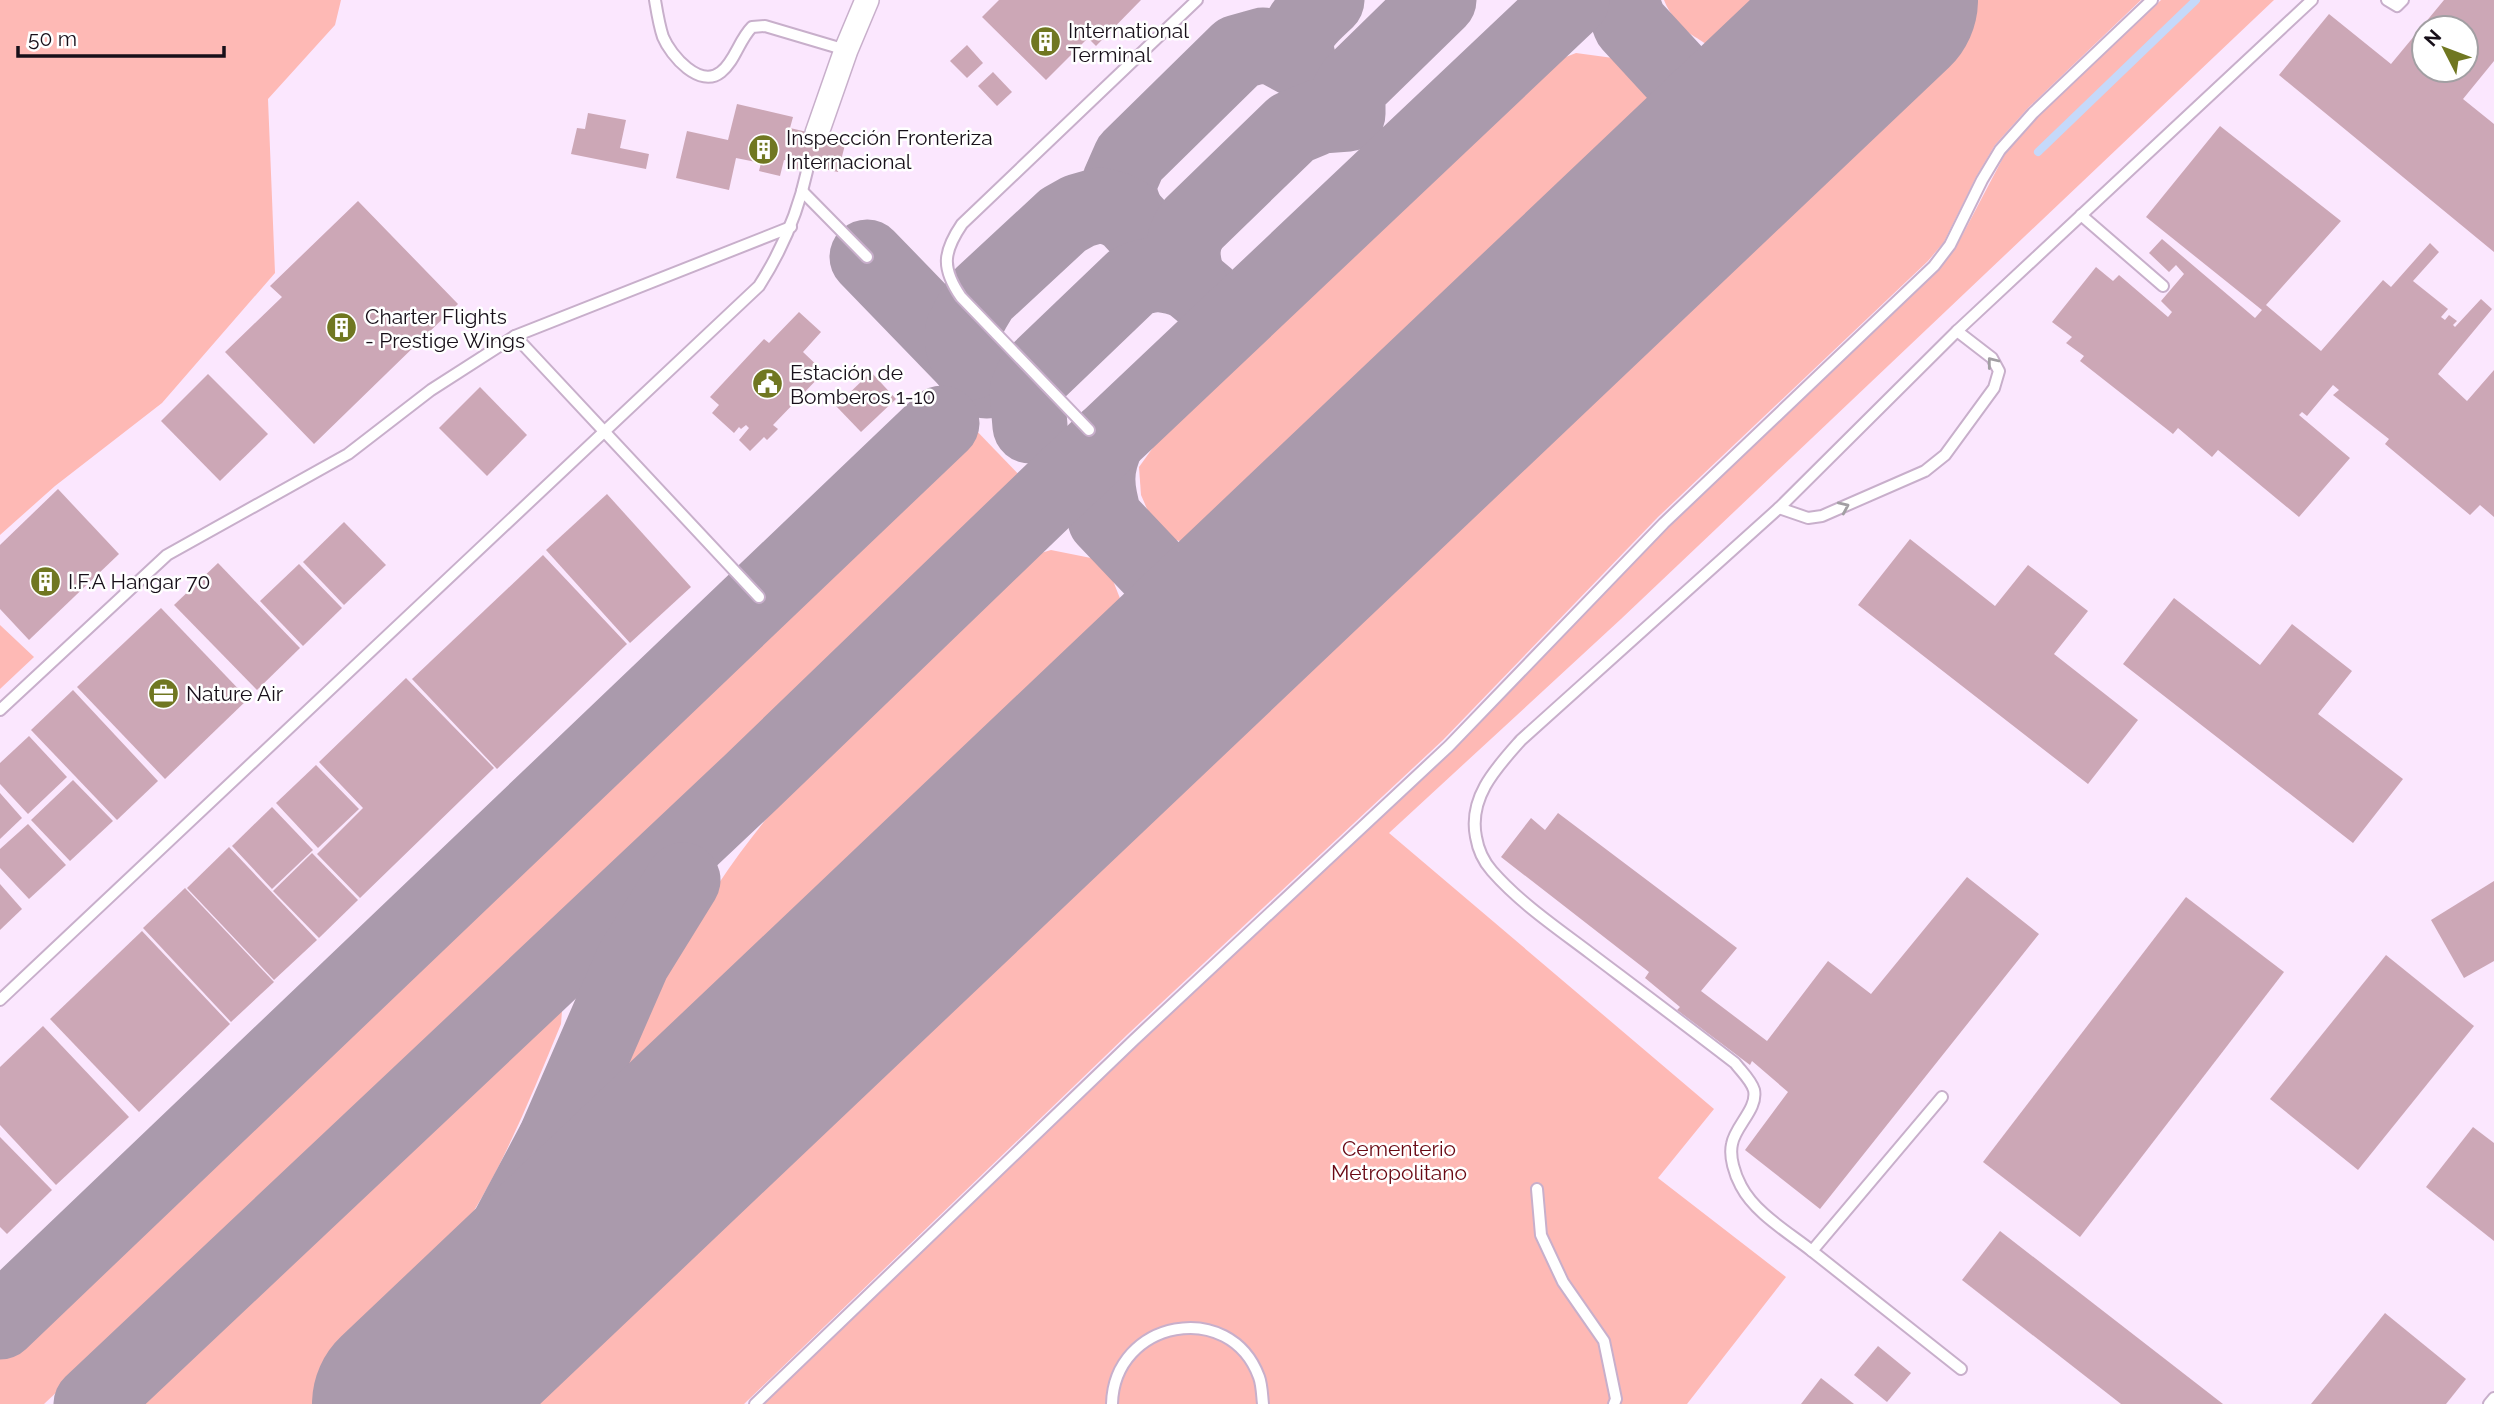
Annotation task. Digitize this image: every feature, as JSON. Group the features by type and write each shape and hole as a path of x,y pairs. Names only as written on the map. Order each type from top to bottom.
{"street":[{"path":"817,133 867,0"}],"lane":[{"path":"655,0 664,39 683,64 696,74 709,77 721,72 751,27 765,26 846,50"},
{"path":"1089,430 961,296 949,280 946,261 950,243 962,224 1197,0"},
{"path":"755,1404 1134,1040 1449,746 1664,523 1934,267 1950,245 2000,150 2033,113 2152,0"},
{"path":"1961,1369 1752,1202 1740,1185 1733,1167 1732,1144 1752,1104 1754,1091 1735,1063 1551,923 1489,868 1476,838 1475,818 1482,789 1521,740 1779,508 1957,331 2312,0"},
{"path":"2386,0 2397,6 2403,0"},
{"path":"0,1000 760,286 791,227 807,172"},
{"path":"802,191 867,257"},
{"path":"2081,215 2163,286"},
{"path":"0,710 167,555 348,454 431,390 515,336 791,227"},
{"path":"1779,508 1808,518 1822,516 1925,471 1945,455 1994,388 1999,371 1992,358 1957,331"},
{"path":"515,336 759,597"},
{"path":"1812,1251 1942,1097"},
{"path":"1537,1189 1541,1235 1563,1282 1604,1341 1616,1399 1614,1404"},
{"path":"1112,1404 1112,1388 1124,1362 1143,1341 1169,1329 1197,1327 1224,1336 1245,1353 1260,1378 1263,1404"},
{"path":"2489,1404 2494,1398"}],"green space":[{"path":"0,0 341,0 335,25 268,99 275,273 162,403 55,486 0,535"},
{"path":"1664,0 1796,0 1779,17 1749,39 1726,46 1714,46 1690,34 1673,16"},
{"path":"1971,0 2141,0 2028,108 1995,145 1944,242 1928,261 1658,517 1443,740 1128,1034 744,1404 486,1404"},
{"name":"Cementerio Metropolitano","path":"2161,0 2274,0 1621,619 1389,833 1714,1109 1658,1178 1786,1277 1687,1404 764,1404 1138,1044 1453,750 1668,527 1938,271 1955,249 2005,154 2037,118"},
{"path":"1576,53 1613,58 1633,73 1649,99 1648,122 1633,157 1234,534 1201,546 1175,540 1151,518 1141,495 1139,467 1157,442 1553,62"},
{"path":"970,424 1024,480 44,1404 0,1404 0,1353"},
{"path":"1051,550 1091,558 1112,578 1121,601 1121,623 1093,663 601,1129 618,1071 670,966 717,886 750,840 824,753 905,672 1031,556"},
{"path":"0,625 34,657 0,689"},
{"path":"562,1011 561,1024 522,1117 470,1218 448,1252 399,1316 373,1347 317,1404 138,1404 556,1013"}],"building":[{"name":"International Terminal","path":"999,0 1141,0 1096,46 1088,38 1046,80 982,17"},
{"path":"2444,0 2494,0 2494,61 2480,78 2480,14 2432,14"},
{"path":"2329,14 2391,64 2410,41 2410,84 2475,84 2463,99 2494,124 2494,252 2279,75"},
{"path":"967,45 983,63 967,78 950,61"},
{"path":"993,72 1012,92 997,106 978,86"},
{"name":"Inspección Fronteriza Internacional","path":"737,104 793,117 790,128 846,141 838,172 814,167 812,173 794,169 795,162 784,160 780,176 759,171 761,163 736,158 729,190 676,178 687,131 728,140"},
{"path":"588,113 626,120 620,148 649,154 646,169 571,154 577,128 585,129"},
{"path":"2220,126 2341,221 2266,305 2321,351 2383,280 2391,287 2430,243 2439,252 2413,281 2448,309 2441,317 2445,320 2449,315 2457,321 2453,325 2455,327 2481,299 2492,309 2438,374 2467,401 2494,370 2494,517 2480,505 2470,515 2385,444 2389,439 2333,395 2339,390 2333,385 2307,416 2302,412 2299,415 2350,458 2299,517 2218,450 2212,457 2178,428 2173,434 2080,361 2084,356 2066,343 2072,337 2052,322 2096,267 2113,281 2119,275 2168,317 2172,312 2161,301 2184,274 2176,265 2169,272 2149,253 2162,239 2255,318 2262,310 2146,217"},
{"name":"Charter Flights - Prestige Wings","path":"358,201 458,304 314,444 225,352 282,297 270,286"},
{"name":"Estación de Bomberos 1-10","path":"799,312 821,332 803,352 824,372 773,425 778,429 767,440 764,437 750,451 739,440 749,428 746,425 741,429 739,427 734,433 712,413 719,405 710,397 764,339 769,343"},
{"path":"871,372 896,399 861,432 836,406"},
{"path":"208,374 268,434 220,481 161,421"},
{"path":"480,387 527,435 487,476 439,428"},
{"name":"I.F.A Hangar 70","path":"58,489 119,554 29,640 0,609 0,545"},
{"path":"607,494 691,587 630,643 546,550"},
{"path":"344,522 386,565 344,605 303,562"},
{"path":"1910,539 1995,606 2028,565 2088,611 2054,654 2138,720 2088,784 1858,605"},
{"path":"543,555 627,644 497,769 412,679"},
{"path":"218,563 300,648 257,690 174,605"},
{"path":"299,564 342,608 303,646 260,601"},
{"path":"2174,598 2260,665 2292,624 2352,671 2318,714 2403,779 2353,843 2123,664"},
{"name":"Nature Air","path":"161,608 248,699 165,779 77,687"},
{"path":"406,678 494,768 360,898 317,854 363,808 319,762"},
{"path":"73,690 158,781 117,820 31,730"},
{"path":"29,736 67,777 28,814 0,784 0,763"},
{"path":"316,765 359,809 318,848 276,803"},
{"path":"73,780 113,821 70,861 31,820"},
{"path":"0,793 22,818 0,839"},
{"path":"272,807 313,850 272,889 232,846"},
{"path":"1558,813 1737,948 1701,991 1767,1041 1828,961 1871,994 1967,877 2039,934 1820,1209 1745,1150 1788,1092 1752,1061 1750,1065 1677,1010 1680,1007 1645,978 1649,972 1501,857 1531,818 1545,830"},
{"path":"28,824 66,865 29,899 0,868 0,849"},
{"path":"229,847 317,940 274,980 187,888"},
{"path":"312,853 358,900 319,938 273,891"},
{"path":"2494,881 2494,961 2464,978 2431,920"},
{"path":"0,884 22,909 0,930"},
{"path":"185,888 274,982 231,1022 143,928"},
{"path":"2186,897 2284,972 2080,1237 1983,1162"},
{"path":"142,931 230,1024 139,1112 50,1019"},
{"path":"2386,955 2474,1026 2358,1170 2270,1099"},
{"path":"43,1026 129,1117 56,1185 0,1125 0,1067"},
{"path":"2473,1127 2494,1143 2494,1241 2426,1187"},
{"path":"0,1137 52,1190 7,1234 0,1227"},
{"path":"2000,1231 2223,1404 2121,1404 1962,1280"},
{"path":"2385,1313 2466,1379 2446,1404 2311,1404"},
{"path":"1878,1346 1911,1373 1887,1402 1854,1375"},
{"path":"1821,1378 1854,1404 1801,1404"}],"waterway":[{"path":"2038,152 2196,0"}],"taxiway":[{"path":"1127,215 1119,183 1130,158 1238,52 1263,45 1275,48 1299,61 1297,41 1302,26 1327,0"},
{"path":"1030,426 1027,391 1034,375 1131,282 1146,276 1160,275 1189,282 1183,252 1185,238 1193,224 1292,128 1321,116 1348,114 1348,94 1355,82 1439,0"},
{"path":"91,1404 750,783 1053,491 1572,0"},
{"path":"1621,0 1630,24 1699,99 1708,136 1700,175"},
{"path":"1699,99 1738,108 1777,103"},
{"path":"969,363 963,346 963,329 982,295 1063,220 1079,211 1100,205 1127,215 1189,282 1207,297"},
{"path":"867,257 987,381"},
{"path":"0,1322 942,423"},
{"path":"1108,439 1100,460 1098,479 1105,519 1179,597 1184,629 1177,672"},
{"path":"1179,597 1200,603 1218,604 1256,596"},
{"path":"390,1404 491,1260 555,1140 633,961 683,880"},
{"path":"555,1140 563,1169 576,1186 596,1193 626,1194"}],"runway":[{"path":"405,1404 1885,0"}],"place":[{"name":"International Terminal","path":"1045,42"},
{"name":"Inspección Fronteriza Internacional","path":"763,149"},
{"name":"Charter Flights - Prestige Wings","path":"342,328"},
{"name":"Estación de Bomberos 1-10","path":"767,384"},
{"name":"I.F.A Hangar 70","path":"45,581"},
{"name":"Nature Air","path":"163,693"}]}
